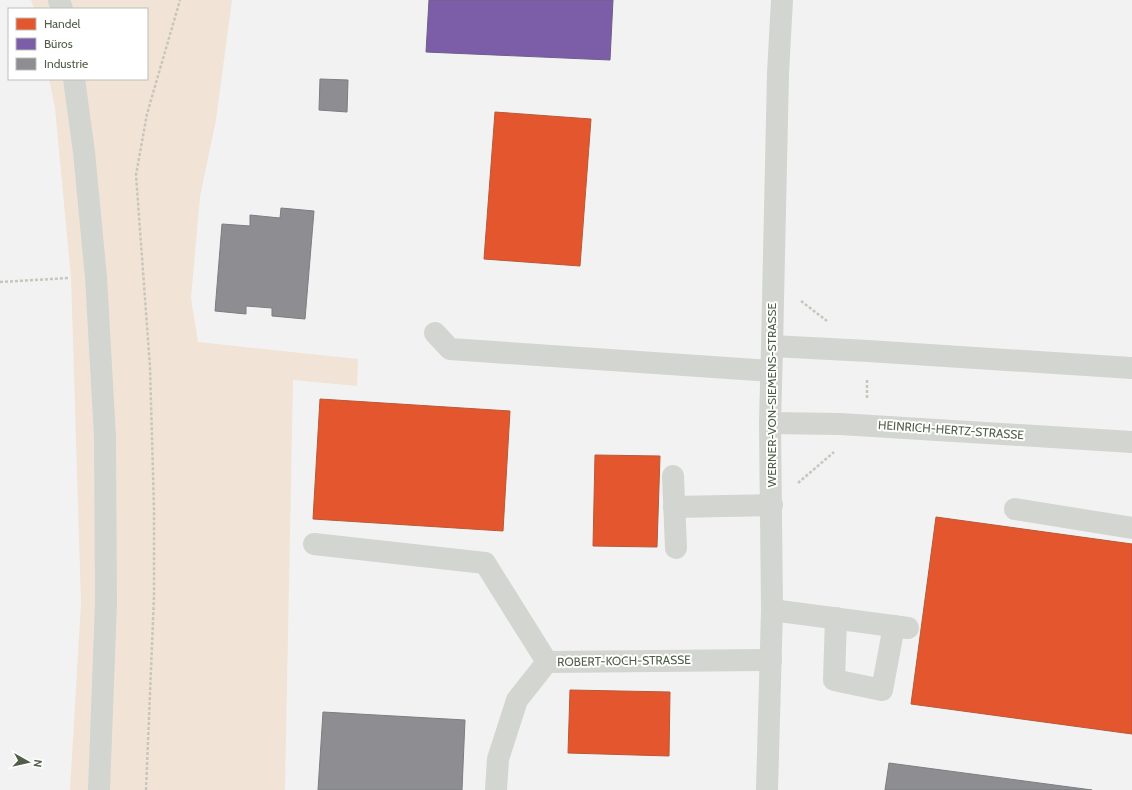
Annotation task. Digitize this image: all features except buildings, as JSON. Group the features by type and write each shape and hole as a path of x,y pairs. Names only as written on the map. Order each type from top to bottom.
{"street":[{"name":"WERNER-VON-SIEMENS-STRASSE","path":"767,790 772,610 770,423 771,370 778,73 782,0"},
{"path":"74,80 84,152 96,277 106,437 106,603 99,790"},
{"path":"435,333 450,349 771,370"},
{"path":"772,346 868,350 1132,368"},
{"name":"HEINRICH-HERTZ-STRASSE","path":"770,423 866,425 1132,442"},
{"path":"673,476 676,548"},
{"path":"674,507 772,505"},
{"path":"1015,509 1132,528"},
{"path":"314,544 485,563 547,662"},
{"path":"772,610 836,618 902,627 882,690 834,680 836,618"},
{"name":"ROBERT-KOCH-STRASSE","path":"496,790 498,759 517,700 547,662 771,660"}],"path":[{"path":"146,790 154,597 154,509 150,367 136,175 147,114 180,0"},
{"path":"0,282 96,277"},
{"path":"773,280 828,321"},
{"path":"772,505 866,425 868,350"}],"shaded area":[{"path":"31,0 232,0 216,120 200,197 191,298 198,342 358,359 357,386 293,380 285,790 70,790 81,603 71,278 55,108 49,80 148,80 148,8 34,8"}]}
